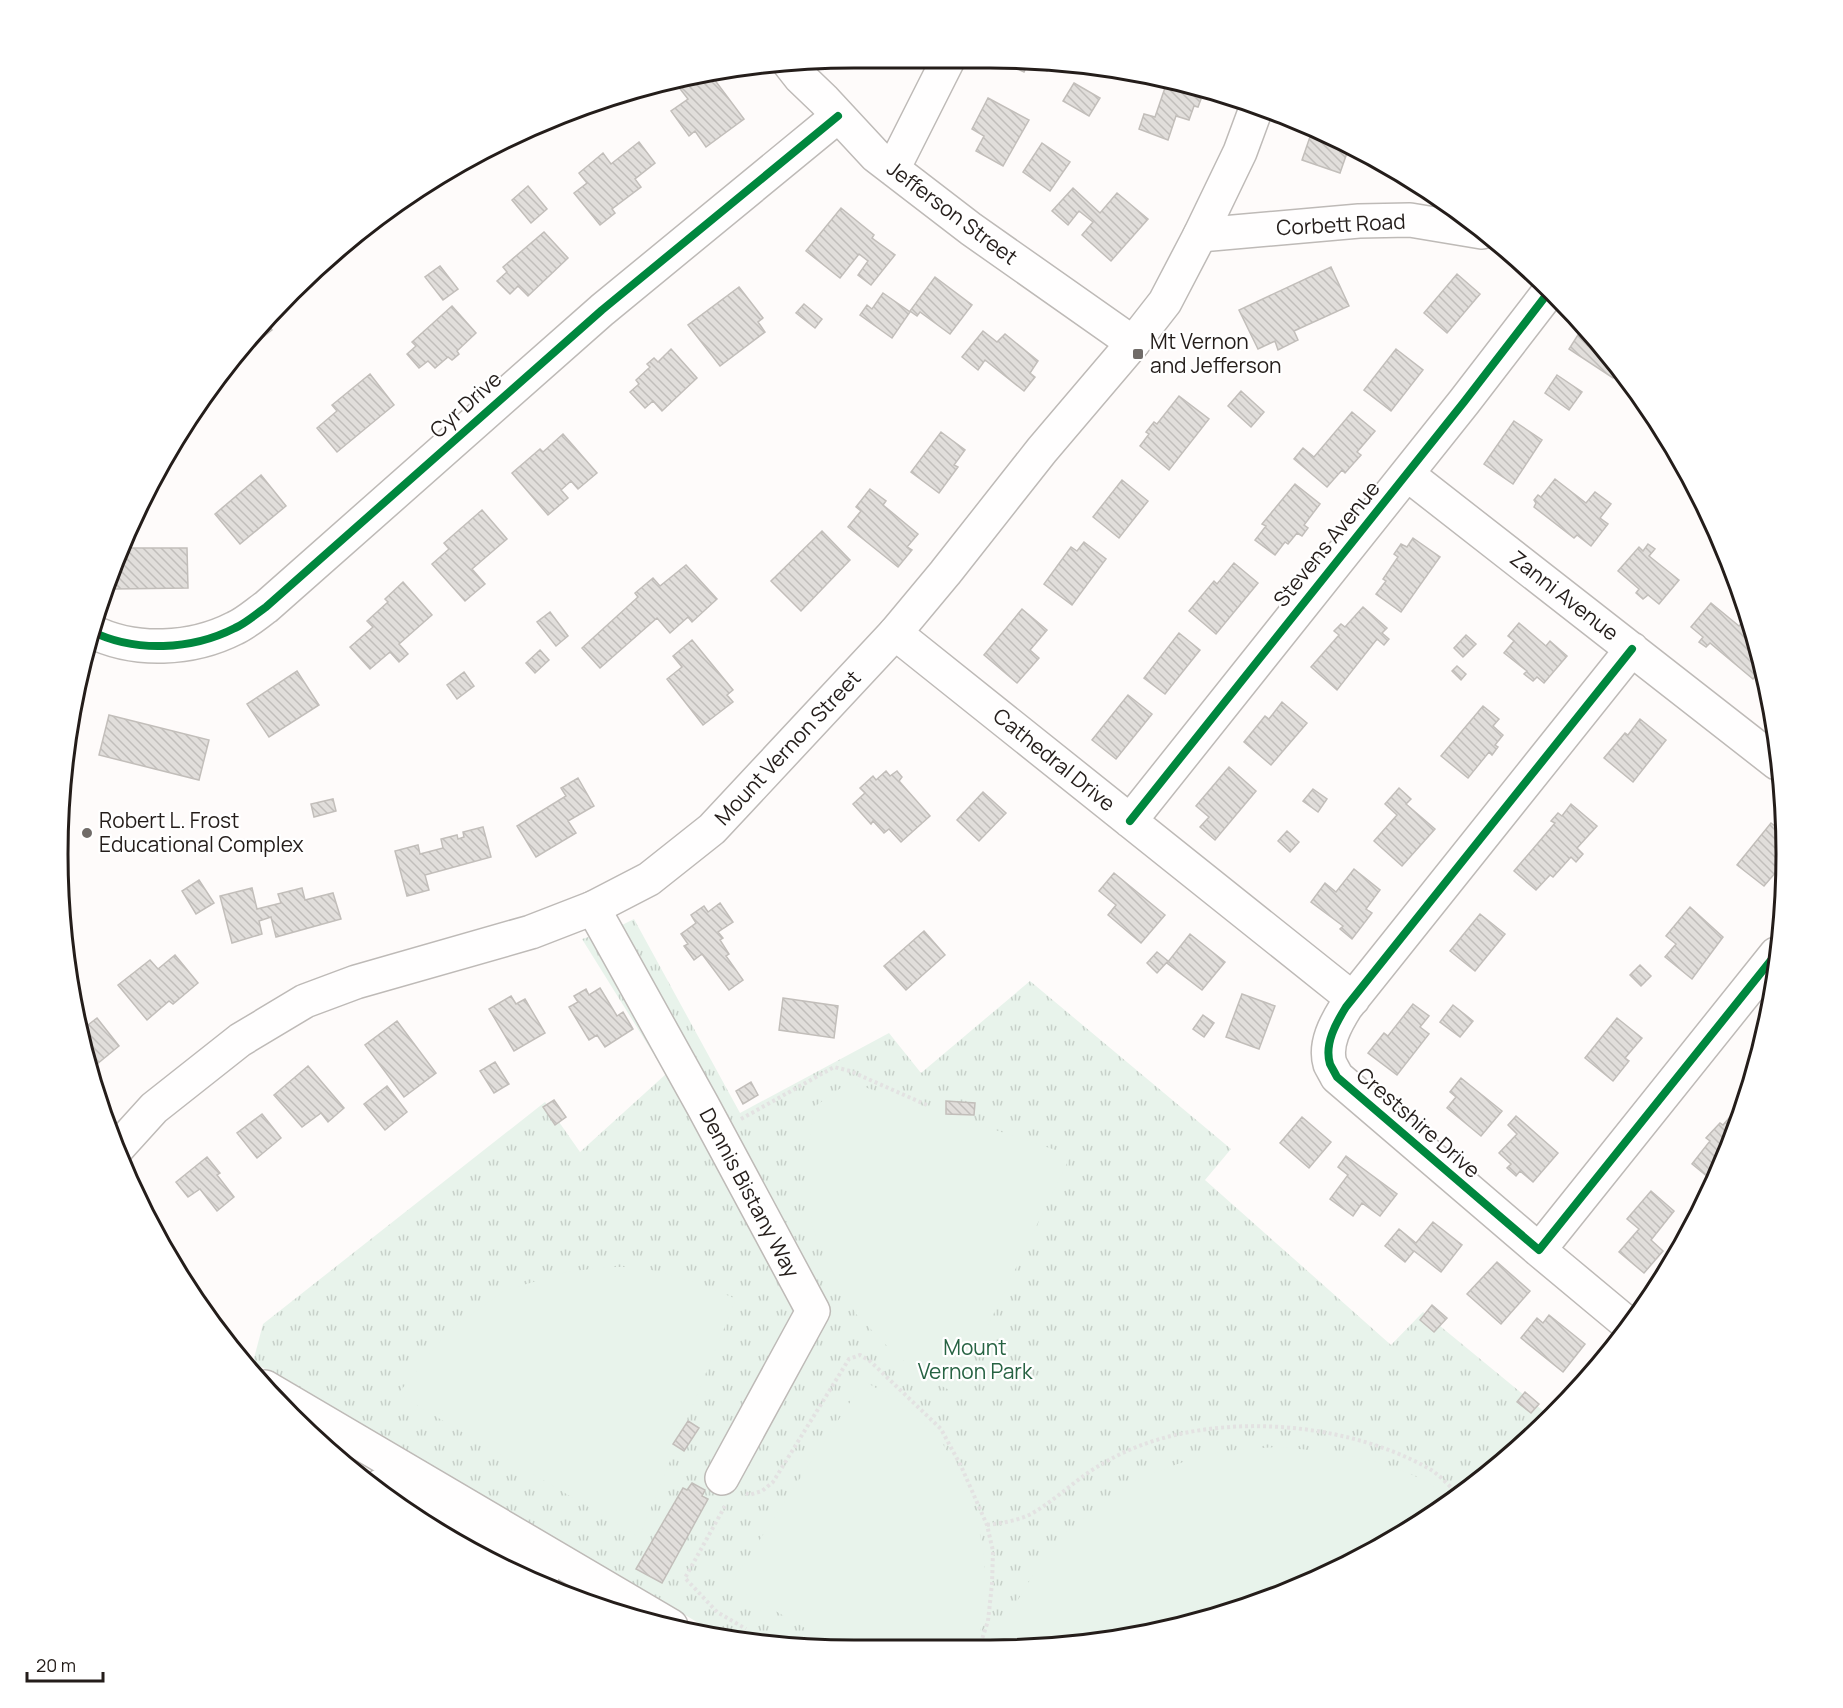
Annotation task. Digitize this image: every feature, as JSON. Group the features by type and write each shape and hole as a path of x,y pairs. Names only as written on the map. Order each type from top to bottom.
{"street":[{"path":"893,169 944,68"},
{"name":"Jefferson Street","path":"794,70 876,156 971,229 1132,343"},
{"name":"Mount Vernon Street","path":"122,1143 154,1108 240,1040 305,1001 356,982 531,932 593,908 649,879 712,829 895,633 1165,302 1240,152 1254,114"},
{"name":"Cyr Drive","path":"99,634 129,644 165,646 201,641 236,628 258,612 602,310 838,116"},
{"name":"Corbett Road","path":"1200,235 1359,221 1410,219 1467,229"},
{"name":"Stevens Avenue","path":"1130,821 1407,474 1544,297"},
{"name":"Zanni Avenue","path":"1407,474 1770,757"},
{"name":"Cathedral Drive","path":"895,633 1353,999"},
{"name":"Crestshire Drive","path":"1623,1319 1338,1077 1330,1064 1328,1049 1336,1022 1353,999 1632,649"},
{"name":"Dennis Bistany Way","path":"593,908 813,1311 728,1482"},
{"path":"1539,1250 1768,964"},
{"path":"290,1402 651,1614"},
{"path":"427,1514 469,1539"}],"path":[{"path":"717,1132 834,1067 850,1071 929,1106"},
{"path":"746,1629 717,1612 685,1578 728,1482 749,1495 762,1491 773,1482 849,1359 860,1355 870,1361 941,1429 987,1525 993,1551 992,1584 988,1621 982,1640"},
{"path":"987,1525 1030,1515 1102,1464 1148,1442 1208,1428 1268,1426 1333,1434 1388,1450 1430,1469 1452,1489"}],"green space":[{"name":"Mount Vernon Park","path":"634,919 740,1113 889,1033 921,1073 1030,981 1231,1149 1205,1180 1391,1345 1423,1312 1544,1411 1468,1478 1426,1508 1382,1535 1290,1581 1193,1614 1092,1634 1040,1639 803,1639 751,1634 703,1625 253,1361 263,1324 545,1102 580,1152 666,1074 582,939 614,929"},
{"path":"849,1082 1071,1155 955,1393 919,1374 889,1348 856,1314 832,1274 812,1226 808,1152 814,1107"},
{"path":"608,1267 640,1267 699,1283 736,1299 639,1537 398,1394 448,1331 504,1291 566,1272"},
{"path":"864,1381 907,1406 938,1436 959,1471 976,1512 984,1558 987,1607 977,1640 825,1639 730,1585"},
{"path":"1276,1447 1352,1456 1407,1473 1425,1481 1443,1496 1382,1535 1337,1559 1290,1581 1242,1599 1193,1614 1092,1634 1040,1639 994,1640 1036,1570 1066,1532 1133,1481 1191,1459 1225,1451"}],"building":[{"path":"715,80 744,119 706,147 695,131 689,136 671,111 688,99 679,88"},
{"path":"1074,83 1100,98 1089,116 1063,101"},
{"path":"1165,88 1198,95 1201,99 1198,107 1194,106 1189,120 1176,116 1168,140 1139,129 1144,114 1155,117"},
{"path":"988,98 1029,120 1003,166 976,151 984,136 972,129"},
{"path":"1310,136 1347,154 1340,173 1302,160"},
{"path":"639,142 655,163 635,179 641,187 612,209 615,213 600,225 574,193 587,183 579,173 603,153 611,164"},
{"path":"1042,143 1070,162 1050,191 1023,172"},
{"path":"528,186 547,209 531,223 512,200"},
{"path":"1073,188 1100,213 1117,193 1148,219 1111,261 1082,235 1093,222 1079,211 1068,225 1052,211"},
{"path":"841,208 874,235 872,238 895,255 871,285 858,275 868,261 859,254 840,278 806,251"},
{"path":"544,232 568,258 528,296 518,286 510,294 497,281 507,272 503,267"},
{"path":"440,266 458,289 443,300 425,277"},
{"path":"1331,267 1349,306 1294,331 1298,340 1278,350 1275,341 1258,349 1239,310"},
{"path":"1457,274 1480,294 1447,333 1424,313"},
{"path":"935,277 972,305 950,334 920,312 917,316 910,311"},
{"path":"739,287 763,318 758,322 765,332 720,366 688,325"},
{"path":"883,293 910,312 892,338 860,315 867,305 872,309"},
{"path":"804,304 822,319 815,328 796,313"},
{"path":"452,306 476,333 457,351 459,354 452,360 448,357 435,368 428,361 419,368 407,354 416,346 412,342"},
{"path":"270,328 272,330 258,341"},
{"path":"983,331 997,342 1005,334 1038,361 1030,373 1035,377 1024,391 985,360 978,370 962,357"},
{"path":"1579,334 1613,375 1613,378 1569,349"},
{"path":"671,349 697,378 662,411 653,401 645,408 630,392 639,384 636,380 650,367 647,364 654,358 658,362"},
{"path":"1396,349 1423,370 1391,411 1364,390"},
{"path":"370,374 394,405 337,452 317,428 337,411 332,405"},
{"path":"1557,375 1582,392 1569,410 1545,393"},
{"path":"1241,391 1264,412 1251,427 1228,406"},
{"path":"1179,396 1209,419 1169,470 1140,446 1149,434 1146,432 1154,422 1157,424"},
{"path":"1352,412 1375,431 1357,452 1361,455 1345,473 1342,470 1327,487 1294,459 1303,448 1314,457"},
{"path":"1514,421 1542,440 1513,484 1484,464"},
{"path":"941,432 965,450 954,465 958,467 939,493 911,472"},
{"path":"563,434 597,473 578,489 571,481 561,490 568,498 548,515 512,473 540,449 543,452"},
{"path":"261,475 286,506 240,544 215,514"},
{"path":"1555,479 1586,503 1595,492 1611,504 1600,518 1608,524 1591,546 1577,535 1574,538 1534,507 1536,503 1534,500 1538,495 1541,497"},
{"path":"1122,480 1148,501 1119,538 1093,517"},
{"path":"1295,484 1320,504 1304,525 1308,528 1302,536 1297,533 1288,544 1285,542 1275,555 1255,540 1266,526 1262,524"},
{"path":"870,489 886,501 883,505 918,534 907,547 912,550 898,567 848,527 861,511 856,507"},
{"path":"482,510 507,539 472,569 485,584 465,601 432,564 449,549 444,543"},
{"path":"822,531 850,560 801,611 771,581"},
{"path":"1413,538 1440,557 1401,612 1376,594 1386,581 1383,579 1398,557 1394,554 1401,544 1407,547"},
{"path":"1084,542 1106,559 1072,605 1044,584 1071,547 1077,551"},
{"path":"1648,544 1655,549 1649,556 1679,580 1659,604 1648,595 1643,599 1636,593 1639,589 1618,571 1639,547 1643,551"},
{"path":"129,548 187,548 188,588 114,589"},
{"path":"1234,563 1258,583 1216,634 1189,611 1214,581 1217,584"},
{"path":"686,565 717,599 692,622 688,617 670,633 657,618 600,668 582,648 638,597 635,593 653,578 660,586"},
{"path":"403,582 432,615 399,644 408,654 399,662 390,652 370,669 350,647 373,627 367,621 388,602 385,599"},
{"path":"1711,603 1739,626 1741,624 1755,677 1753,679 1710,643 1706,647 1699,642 1703,637 1691,627"},
{"path":"1363,607 1387,628 1382,633 1389,639 1384,645 1377,639 1337,690 1311,667 1339,635 1334,631 1341,624 1345,627"},
{"path":"1022,609 1047,630 1030,650 1039,658 1017,683 984,655"},
{"path":"550,612 568,636 556,646 537,622"},
{"path":"1519,623 1546,646 1550,641 1567,656 1544,683 1537,677 1533,681 1524,674 1527,671 1504,653 1514,641 1508,636"},
{"path":"1179,633 1200,650 1165,694 1144,678"},
{"path":"1466,635 1476,644 1463,657 1454,648"},
{"path":"692,640 733,690 727,695 733,702 703,725 667,679 682,667 673,656"},
{"path":"540,650 549,660 535,673 526,663"},
{"path":"1457,666 1466,674 1461,680 1452,671"},
{"path":"297,671 319,705 269,737 247,704"},
{"path":"464,672 474,686 457,699 447,685"},
{"path":"1128,695 1152,714 1116,759 1092,740"},
{"path":"1282,702 1307,723 1271,765 1244,742 1265,716 1269,719"},
{"path":"1483,706 1499,719 1493,726 1503,735 1495,745 1498,747 1492,755 1489,752 1468,778 1441,756"},
{"path":"109,715 209,740 199,780 99,755"},
{"path":"1640,719 1666,740 1633,782 1604,758 1625,733 1628,735"},
{"path":"1229,767 1256,791 1215,840 1200,827 1209,817 1196,806"},
{"path":"886,771 890,776 897,771 902,777 899,781 930,816 901,842 889,829 884,833 873,821 871,824 853,804 865,793 860,788 873,776 876,780"},
{"path":"578,778 594,806 568,821 576,833 536,857 517,826 566,796 561,788"},
{"path":"1399,788 1411,799 1406,804 1435,829 1402,866 1374,841 1397,815 1385,804"},
{"path":"1313,789 1327,799 1318,812 1303,801"},
{"path":"983,792 1006,813 979,841 957,820"},
{"path":"333,799 336,811 314,817 311,804"},
{"path":"1571,804 1597,826 1577,848 1583,854 1576,862 1571,857 1553,877 1550,875 1536,890 1514,871 1555,823 1551,821 1558,813 1562,816"},
{"path":"1771,823 1775,826 1775,873 1764,886 1737,865"},
{"path":"483,827 491,857 425,875 429,890 407,896 395,851 418,845 420,854 443,848 441,839 457,835 458,839 464,837 463,832"},
{"path":"1287,831 1299,842 1290,852 1278,841"},
{"path":"1354,869 1380,890 1366,909 1372,913 1352,939 1340,929 1343,926 1311,902 1325,883 1336,892"},
{"path":"1114,873 1165,915 1141,943 1108,915 1116,905 1099,891"},
{"path":"199,880 214,903 196,914 182,891"},
{"path":"252,888 257,909 281,903 278,894 302,888 305,900 333,893 341,919 276,937 271,917 259,921 262,934 232,943 220,896"},
{"path":"720,903 733,922 718,932 723,938 720,940 729,954 726,956 743,980 729,990 702,954 694,960 684,946 688,944 681,934 696,923 691,915 704,906 708,912"},
{"path":"1690,907 1723,937 1692,979 1665,957 1676,944 1666,936"},
{"path":"1480,914 1505,934 1475,971 1450,951"},
{"path":"924,931 945,955 906,990 884,966"},
{"path":"1190,934 1225,962 1202,990 1167,963"},
{"path":"1157,952 1168,961 1157,973 1147,963"},
{"path":"175,955 198,983 173,1004 169,1001 147,1020 118,985 150,960 158,969"},
{"path":"1640,965 1651,976 1641,986 1630,975"},
{"path":"600,988 617,1016 623,1012 633,1029 605,1047 597,1035 589,1040 569,1007 578,1002 574,996 586,989 589,995"},
{"path":"1242,994 1275,1006 1259,1049 1226,1037"},
{"path":"511,996 516,1004 525,999 545,1033 514,1051 489,1009"},
{"path":"783,998 838,1006 834,1038 779,1030"},
{"path":"1413,1004 1429,1016 1420,1027 1429,1034 1397,1075 1368,1053 1384,1033 1388,1036"},
{"path":"1453,1005 1473,1021 1460,1037 1440,1022"},
{"path":"1203,1015 1214,1023 1204,1037 1193,1029"},
{"path":"97,1018 119,1046 96,1065 94,1058 87,1026"},
{"path":"1617,1018 1642,1038 1625,1058 1629,1061 1613,1081 1585,1058"},
{"path":"397,1021 436,1073 404,1097 365,1045"},
{"path":"495,1062 509,1084 494,1093 480,1071"},
{"path":"308,1066 344,1108 328,1122 321,1113 302,1127 274,1095"},
{"path":"1461,1078 1502,1111 1481,1136 1447,1108 1456,1097 1450,1092"},
{"path":"751,1082 758,1095 743,1104 736,1091"},
{"path":"387,1086 407,1112 385,1130 364,1104"},
{"path":"554,1100 566,1117 555,1125 543,1107"},
{"path":"946,1101 975,1103 974,1115 946,1114"},
{"path":"262,1114 281,1138 257,1158 237,1133"},
{"path":"1516,1116 1558,1153 1533,1182 1520,1171 1516,1176 1507,1168 1511,1164 1499,1153 1517,1134 1508,1125"},
{"path":"1730,1116 1706,1176 1692,1164 1710,1141 1706,1138 1720,1123 1723,1125"},
{"path":"1302,1117 1331,1142 1309,1168 1280,1143"},
{"path":"1346,1156 1397,1194 1380,1216 1362,1203 1353,1216 1330,1199 1348,1175 1338,1167"},
{"path":"207,1157 220,1173 217,1175 234,1197 217,1211 200,1189 188,1197 176,1182"},
{"path":"1651,1191 1674,1211 1651,1240 1663,1251 1644,1273 1619,1252 1639,1229 1627,1219"},
{"path":"1433,1222 1462,1245 1441,1272 1414,1251 1405,1262 1385,1246 1399,1229 1416,1243"},
{"path":"1497,1262 1530,1291 1501,1324 1467,1294"},
{"path":"1432,1305 1447,1318 1434,1332 1420,1320"},
{"path":"1549,1315 1585,1344 1563,1372 1521,1338 1537,1318 1543,1323"},
{"path":"1525,1392 1539,1404 1531,1413 1517,1402"},
{"path":"688,1421 699,1428 684,1451 673,1444"},
{"path":"692,1483 705,1490 702,1496 708,1499 662,1583 636,1569 683,1488 687,1490"}],"cycle path":[{"path":"99,634 126,643 163,646 201,641 247,621 266,607 602,310 838,116"},
{"path":"1130,821 1544,297"},
{"path":"1632,649 1346,1007 1330,1041 1330,1064 1337,1077 1539,1250 1768,964"}],"place":[{"name":"Mt Vernon and Jefferson","path":"1138,354"},
{"name":"Robert L. Frost Educational Complex","path":"87,833"}]}
